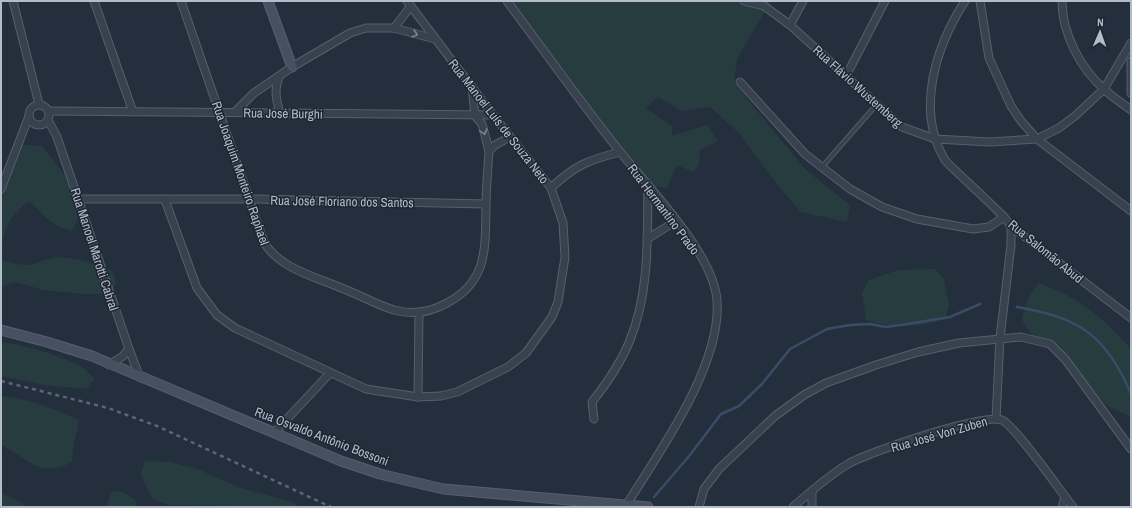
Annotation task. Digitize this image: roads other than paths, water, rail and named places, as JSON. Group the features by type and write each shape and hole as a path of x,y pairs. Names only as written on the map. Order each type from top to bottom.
{"street":[{"path":"13,1 39,104"},
{"path":"94,1 133,112"},
{"name":"Rua Joaquim Monteiro Raphael","path":"181,1 264,242 276,258 290,266 394,310 419,313 452,301 464,293 472,283 484,258 486,243 486,204 489,151 482,124 475,116"},
{"path":"268,1 292,67"},
{"name":"Rua Hermantino Prado","path":"507,1 620,152 689,236 708,269 717,300 713,338 707,360 698,383 678,421 627,504"},
{"name":"Rua Flávio Wustemberg","path":"744,1 764,6 790,26 902,127 935,138 990,142 1037,139 1059,128 1104,89 1131,42"},
{"path":"790,26 803,1"},
{"path":"846,76 886,1"},
{"path":"964,1 942,42 936,64 931,96 931,121 935,138 946,160 1004,217"},
{"path":"980,1 990,58 999,82 1021,121 1037,139 1131,211"},
{"path":"1062,1 1062,16 1068,35 1089,74 1104,89 1131,110"},
{"path":"394,28 409,3"},
{"name":"Rua Manoel Luís de Souza Neto","path":"165,200 197,288 217,315 235,328 366,389 418,398 441,396 457,392 483,380 508,366 526,353 552,317 558,302 565,257 563,222 551,188 492,115 409,3"},
{"path":"235,112 254,93 292,67 350,33 366,28 394,28 435,39"},
{"path":"1131,61 1131,93"},
{"path":"279,77 275,97 280,113"},
{"name":"Rua Salomão Abud","path":"740,82 805,154 850,189 866,199 882,207 918,219 973,229 989,227 1004,217 1011,226 1131,318"},
{"path":"472,87 475,116"},
{"path":"1,189 21,135 32,107 39,104 45,106 49,111 48,120 42,125 35,125 21,135"},
{"name":"Rua José Burghi","path":"49,111 492,115"},
{"path":"29,116 35,125"},
{"name":"Rua Manoel Marotti Cabral","path":"48,120 57,138 79,199 128,349 140,378"},
{"path":"489,151 495,145 510,137"},
{"path":"551,188 578,166 596,158 620,152"},
{"path":"594,419 591,407 592,402 619,363 637,322 643,294 647,239 648,186"},
{"name":"Rua José Floriano dos Santos","path":"79,199 486,204"},
{"path":"647,239 676,221"},
{"path":"996,419 1000,338 1011,246 1011,226"},
{"path":"418,398 419,313"},
{"name":"Rua Osvaldo Antônio Bossoni","path":"1,330 48,342 92,356 109,365 159,384 341,461 380,474 443,489 648,507"},
{"path":"699,507 704,489 718,469 775,416 804,395 826,383 918,352 959,343 1021,337 1050,344 1065,359 1131,449"},
{"path":"109,365 123,356 128,349"},
{"path":"274,433 330,373"},
{"name":"Rua José Von Zuben","path":"793,507 848,464 862,457 930,434 984,420 996,419 1004,421 1020,438 1073,507"},
{"path":"812,491 812,507"},
{"path":"1062,507 1065,497"}],"lane":[{"path":"822,167 877,104"}],"waterway":[{"path":"654,497 690,455 721,414 739,406 762,384 790,349 827,329 850,325 870,324 886,327 950,317 980,304"},
{"path":"1017,307 1039,311 1058,317 1088,332 1101,343 1112,357 1131,394"}],"railway":[{"path":"1,381 108,408 157,426 331,507"}]}
